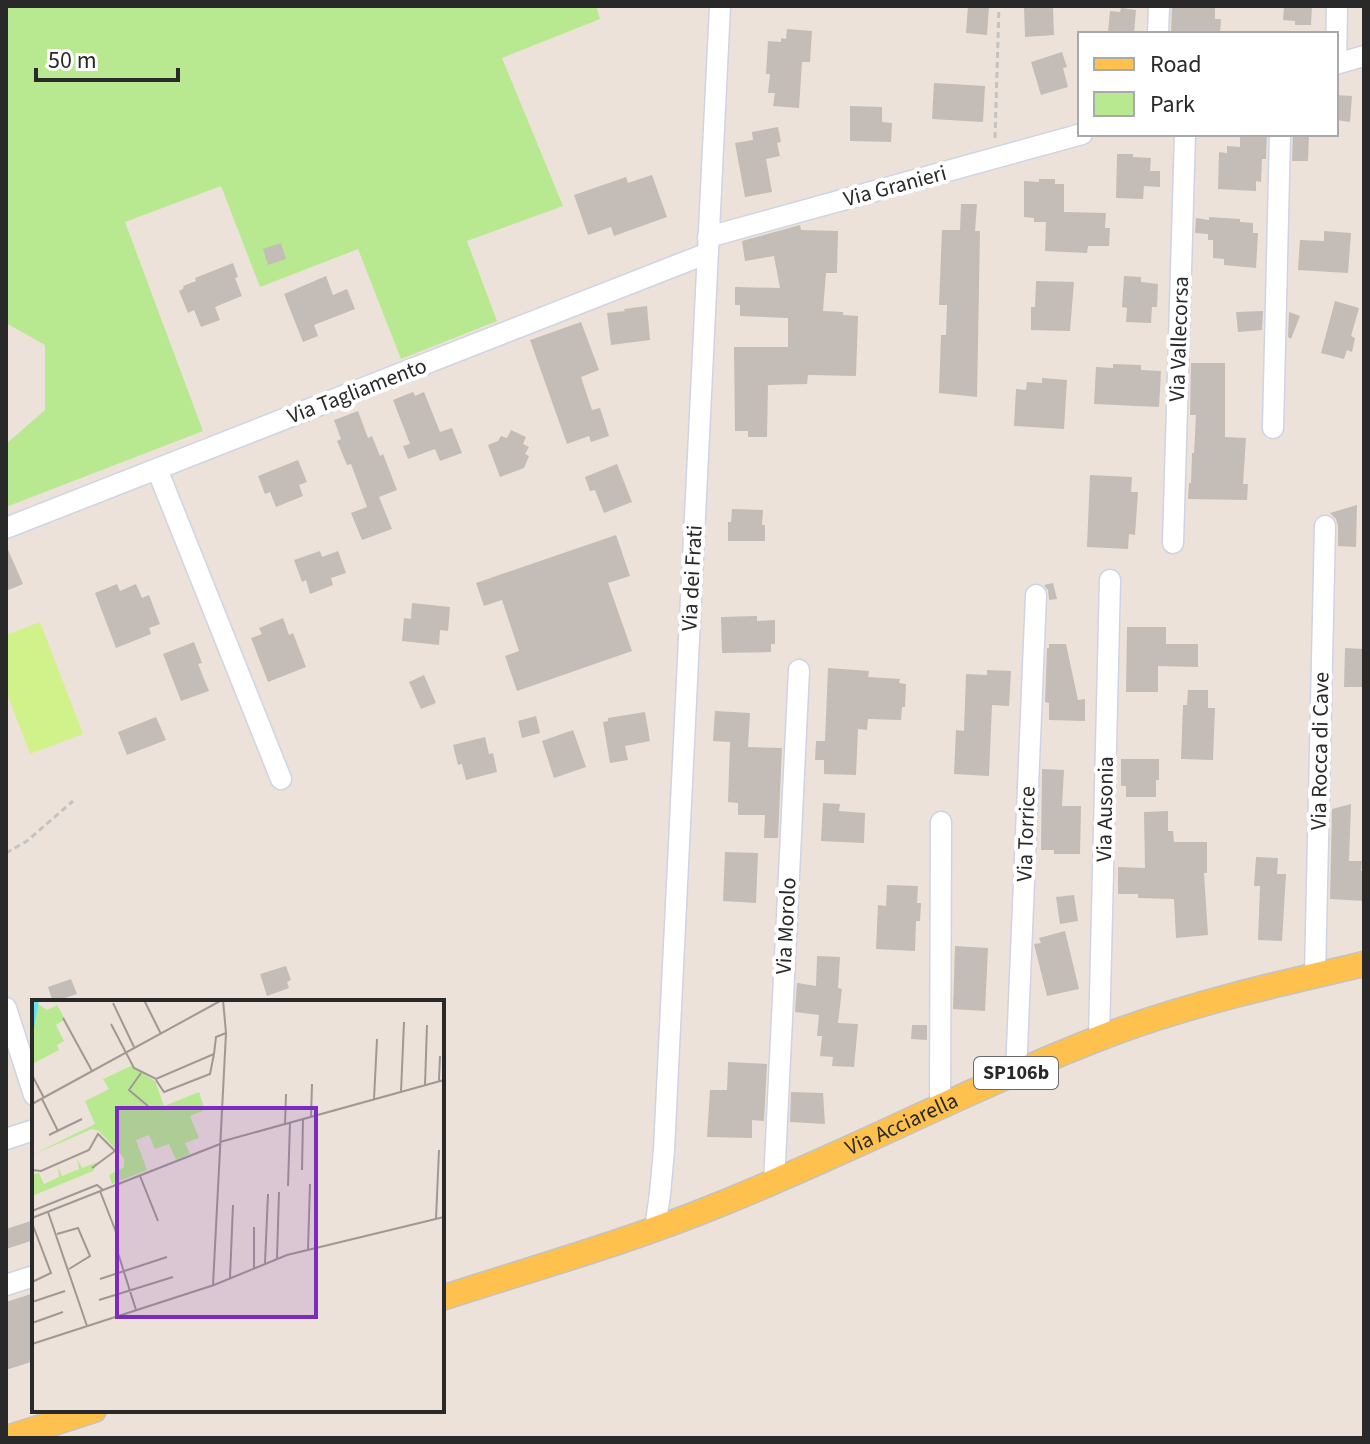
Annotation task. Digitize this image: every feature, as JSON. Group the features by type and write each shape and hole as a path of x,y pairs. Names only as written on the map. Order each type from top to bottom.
{"main road":[{"name":"Via Acciarella","path":"444,1297 681,1220 1099,1038 1183,1010 1364,964"},
{"path":"7,1438 88,1412"}],"street":[{"name":"Via dei Frati","path":"655,1229 664,1150 720,6"},
{"path":"1158,32 1159,6"},
{"path":"1337,6 1337,32"},
{"path":"1338,63 1364,56"},
{"name":"Via Granieri","path":"708,245 1078,135"},
{"name":"Via Vallecorsa","path":"1173,543 1185,136"},
{"path":"1273,428 1280,136"},
{"name":"Via Tagliamento","path":"6,528 708,245"},
{"path":"157,469 281,779"},
{"name":"Via Rocca di Cave","path":"1315,975 1325,526"},
{"name":"Via Ausonia","path":"1099,1038 1110,580"},
{"name":"Via Torrice","path":"1016,1073 1036,595"},
{"name":"Via Morolo","path":"774,1182 799,670"},
{"path":"940,1107 941,822"},
{"path":"6,1008 32,1089"},
{"path":"6,1139 32,1131"},
{"name":"Via dei Frati","path":"664,1150 671,1190 681,1220"},
{"path":"6,1285 32,1277"}],"path":[{"path":"995,158 999,6"},
{"path":"6,853 27,841 73,801"}],"green space":[{"path":"6,6 596,6 600,19 502,58 563,206 467,241 497,321 401,359 358,249 260,287 221,186 125,222 203,431 6,507 6,444 45,410 45,345 6,323"},
{"path":"40,622 83,734 30,754 6,691 6,635"}],"building":[{"path":"968,6 989,6 987,35 966,33"},
{"path":"1024,6 1053,6 1054,35 1025,37"},
{"path":"1172,6 1215,6 1215,19 1221,19 1220,32 1171,32"},
{"path":"1284,6 1312,6 1311,25 1295,25 1295,21 1283,20"},
{"path":"1121,8 1136,10 1134,32 1108,32 1110,11 1120,12"},
{"path":"787,29 812,31 810,62 802,62 799,108 773,106 775,93 768,93 768,41 781,42 781,38 786,39"},
{"path":"1062,52 1068,87 1041,95 1031,62"},
{"path":"934,83 985,86 983,122 932,119"},
{"path":"1338,95 1352,96 1350,122 1338,120"},
{"path":"850,106 882,107 882,122 892,123 891,142 850,141"},
{"path":"778,127 780,156 766,159 772,192 745,197 735,143 753,140 752,132"},
{"path":"1240,136 1267,136 1261,182 1256,181 1256,191 1218,189 1219,152 1227,153 1227,146 1240,147"},
{"path":"1293,136 1309,136 1308,161 1292,161"},
{"path":"1117,154 1151,158 1150,171 1160,171 1160,187 1144,186 1143,199 1116,198"},
{"path":"652,175 667,217 614,236 611,227 588,235 574,195 626,177 628,183"},
{"path":"1039,179 1055,179 1055,184 1064,184 1064,212 1106,213 1105,228 1110,228 1109,246 1088,246 1087,253 1045,251 1046,222 1034,222 1034,218 1024,217 1024,181 1039,182"},
{"path":"961,204 977,204 975,231 980,231 977,397 939,393 941,335 946,335 947,305 939,305 942,230 960,230"},
{"path":"1209,217 1253,223 1253,233 1258,233 1256,268 1224,265 1224,259 1213,258 1213,240 1208,240 1208,234 1195,233 1196,218 1209,220"},
{"path":"800,225 801,230 838,231 837,273 826,273 823,311 858,316 856,376 808,375 807,384 768,385 767,437 748,437 748,431 735,431 734,347 788,347 788,318 740,316 740,305 735,305 735,287 780,288 774,256 745,261 742,241"},
{"path":"1324,231 1351,233 1348,273 1298,270 1300,240 1324,241"},
{"path":"281,243 286,259 268,265 263,249"},
{"path":"233,263 242,296 215,307 220,320 201,327 194,310 188,313 179,291 196,281 195,278"},
{"path":"326,276 333,295 347,289 355,309 314,325 318,336 303,342 284,294"},
{"path":"1124,276 1141,277 1141,282 1158,284 1157,307 1152,307 1151,323 1126,322 1127,308 1122,307"},
{"path":"1036,281 1074,282 1070,331 1031,330"},
{"path":"1335,301 1359,308 1351,336 1355,338 1352,352 1347,350 1344,359 1321,353"},
{"path":"647,306 650,340 611,345 607,313"},
{"path":"1263,311 1262,330 1238,332 1236,312"},
{"path":"1289,312 1300,316 1291,339 1288,337"},
{"path":"581,322 599,370 581,377 592,410 600,408 609,436 591,442 589,436 567,444 530,340"},
{"path":"1191,363 1225,363 1225,437 1246,438 1243,484 1248,484 1247,500 1188,499 1196,415 1190,415"},
{"path":"1113,364 1141,365 1141,370 1161,371 1159,407 1094,404 1096,367 1113,368"},
{"path":"1042,378 1067,380 1064,429 1014,426 1016,389 1026,390 1027,382 1042,383"},
{"path":"413,392 415,396 424,392 440,432 452,428 462,453 440,461 435,449 408,459 403,446 410,444 393,400"},
{"path":"358,411 368,438 372,436 380,456 383,454 397,490 379,497 392,529 362,540 351,513 367,507 351,464 347,465 337,441 341,439 334,420"},
{"path":"511,430 526,437 523,444 529,447 525,454 529,456 524,468 500,477 488,445 498,441 501,436 507,438"},
{"path":"298,460 307,482 299,485 303,496 276,507 270,492 265,494 258,476"},
{"path":"617,464 632,502 604,513 595,490 590,491 585,477"},
{"path":"1090,475 1132,477 1131,492 1138,492 1135,535 1129,534 1128,549 1087,547"},
{"path":"1357,505 1356,547 1338,546 1338,526 1330,513"},
{"path":"732,509 763,510 765,541 728,541"},
{"path":"616,535 630,576 608,583 632,651 517,691 505,656 519,651 502,600 484,606 476,583"},
{"path":"6,545 23,584 6,591"},
{"path":"320,551 322,557 338,551 346,573 331,578 333,585 310,594 294,560"},
{"path":"1053,583 1057,599 1049,600 1044,585"},
{"path":"117,584 120,591 136,584 142,598 149,595 160,624 149,628 151,634 116,648 95,593"},
{"path":"412,603 450,607 448,631 440,630 439,645 402,641 404,618 411,619"},
{"path":"757,616 757,621 775,620 775,644 771,644 771,652 722,653 721,617"},
{"path":"283,618 289,635 293,633 306,667 268,682 251,638 262,634 259,628"},
{"path":"1127,627 1166,627 1166,644 1198,644 1198,667 1158,666 1158,692 1126,692"},
{"path":"194,642 202,663 198,664 209,691 181,701 163,654"},
{"path":"1049,644 1066,644 1078,700 1085,699 1085,721 1049,720 1049,703 1045,702"},
{"path":"1345,648 1364,649 1364,687 1344,687"},
{"path":"828,668 869,671 868,677 900,679 899,683 906,684 901,720 868,719 867,730 858,729 856,775 824,774 824,760 815,760 816,741 825,741"},
{"path":"987,670 1011,671 1009,706 992,705 989,776 954,774 956,730 964,731 966,674 987,675"},
{"path":"424,675 436,703 421,709 409,682"},
{"path":"1188,690 1208,690 1208,708 1215,708 1213,760 1181,759 1183,705 1187,705"},
{"path":"715,711 750,713 748,747 782,748 778,838 764,838 765,815 738,815 738,803 728,802 730,742 713,741"},
{"path":"645,712 650,741 625,746 628,760 610,763 603,722 608,718"},
{"path":"536,716 540,733 522,738 518,721"},
{"path":"156,717 166,740 127,755 118,732"},
{"path":"573,730 586,767 554,778 542,741"},
{"path":"485,737 497,772 466,780 453,745"},
{"path":"1121,759 1159,759 1156,797 1126,797 1126,786 1121,786"},
{"path":"1042,769 1064,770 1062,806 1081,806 1080,854 1054,854 1054,850 1041,850"},
{"path":"823,803 840,804 839,811 865,813 864,843 821,841"},
{"path":"1351,804 1349,861 1362,861 1364,901 1330,899 1332,809"},
{"path":"1168,811 1168,831 1173,831 1174,842 1207,842 1207,873 1204,873 1208,935 1176,938 1174,899 1118,894 1118,867 1145,868 1144,812"},
{"path":"725,852 758,853 756,903 723,901"},
{"path":"1256,857 1278,858 1277,874 1286,874 1282,941 1258,940 1260,886 1254,886"},
{"path":"887,885 918,886 917,903 921,903 920,921 916,921 915,951 876,949 878,905 886,906"},
{"path":"1074,895 1078,921 1060,924 1056,897"},
{"path":"1065,931 1079,989 1047,996 1034,944 1041,943 1039,938"},
{"path":"955,946 988,948 985,1011 953,1009"},
{"path":"817,956 840,957 838,988 842,989 838,1023 858,1024 854,1067 832,1066 833,1057 820,1056 822,1036 817,1036 819,1015 795,1012 797,983 816,986"},
{"path":"286,966 291,980 287,982 289,988 267,996 260,974"},
{"path":"71,979 77,994 52,1000 48,987"},
{"path":"912,1025 927,1025 927,1040 911,1039"},
{"path":"728,1062 767,1064 764,1121 752,1120 752,1138 707,1137 710,1090 727,1090"},
{"path":"791,1092 823,1093 825,1124 790,1122"},
{"path":"32,1221 32,1241 6,1249 6,1229"},
{"path":"32,1294 32,1362 6,1370 6,1302"}]}
